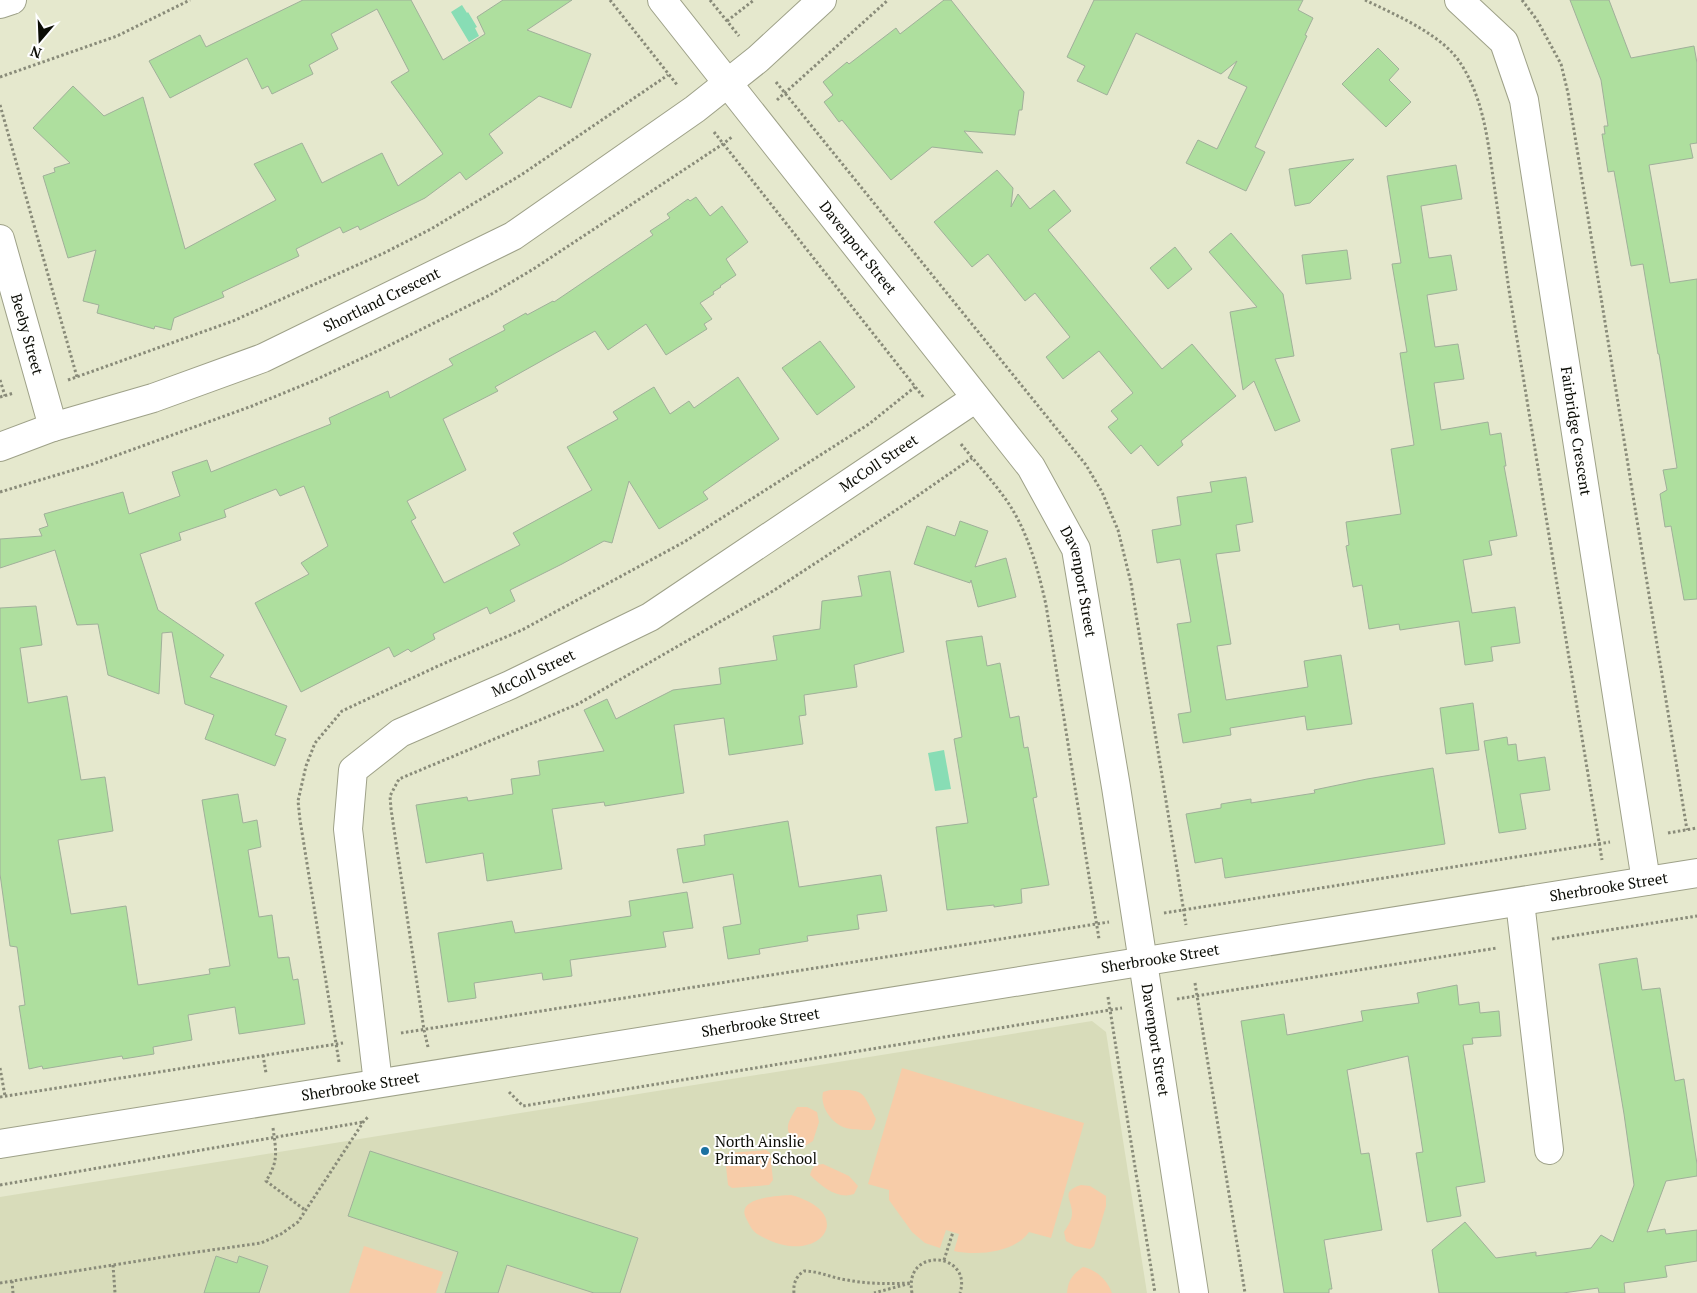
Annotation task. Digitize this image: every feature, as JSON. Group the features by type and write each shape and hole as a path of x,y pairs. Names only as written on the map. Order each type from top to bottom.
{"street":[{"path":"0,4 12,0"},
{"name":"Davenport Street","path":"662,0 1031,467 1076,549 1115,778 1194,1293"},
{"path":"727,83 758,59 822,0"},
{"name":"Fairbridge Crescent","path":"1459,0 1504,42 1524,100 1646,882"},
{"name":"Shortland Crescent","path":"0,447 53,428 152,398 263,358 513,236 696,109 727,83"},
{"name":"Beeby Street","path":"0,240 53,428"},
{"name":"McColl Street","path":"378,1083 348,829 353,770 400,733 510,685 650,617 976,398"},
{"name":"Sherbrooke Street","path":"0,1144 1697,873"},
{"path":"1520,902 1548,1150"}],"path":[{"path":"0,77 117,36 190,0"},
{"path":"0,105 77,377 233,320 384,254 431,229 521,175 668,74 610,0"},
{"path":"710,0 727,21 754,0"},
{"path":"888,0 785,93 1086,464 1102,492 1118,530 1131,583 1184,910 1697,828"},
{"path":"1365,0 1427,32 1446,45 1460,62 1471,82 1479,103 1487,133 1510,292 1606,888"},
{"path":"1522,0 1537,20 1561,64 1568,93 1687,830"},
{"path":"723,144 1007,502 1021,527 1037,565 1046,605 1096,924 424,1030 391,809 390,796 399,779 578,704 773,591 972,458"},
{"path":"0,380 4,396 0,397"},
{"path":"1245,1293 1198,996 1697,916"},
{"path":"508,1091 523,1106 1110,1010 1155,1293"},
{"path":"0,1068 2,1096 337,1044"},
{"path":"0,1283 261,1242 281,1234 298,1222 364,1121 374,1111"},
{"path":"0,1186 364,1121"},
{"path":"274,1137 276,1160 274,1169 266,1181 305,1210"},
{"path":"944,1260 953,1232"},
{"path":"912,1293 911,1283 913,1274 926,1261 935,1259 944,1260 954,1266 960,1276 962,1287 960,1293"},
{"path":"113,1265 115,1293"},
{"path":"794,1293 797,1278 804,1271 862,1282 886,1284 911,1283"},
{"path":"12,1281 13,1293"},
{"path":"874,1293 911,1283"}],"shaded area":[{"path":"462,5 477,27 475,28 479,36 469,42 451,12"},
{"path":"944,750 951,789 935,791 928,753"},
{"name":"North Ainslie Primary School","path":"1092,1021 1106,1032 1147,1293 0,1293 0,1197"},
{"path":"902,1068 1084,1123 1051,1238 1029,1232 1014,1245 1005,1249 974,1253 954,1251 959,1234 946,1230 940,1248 925,1243 912,1232 889,1200 889,1190 868,1184"},
{"path":"830,1090 856,1091 864,1096 876,1119 871,1130 846,1128 834,1121 825,1108 822,1097 823,1092"},
{"path":"797,1107 807,1107 817,1112 819,1122 813,1141 799,1147 788,1131 790,1119"},
{"path":"766,1150 770,1153 773,1180 769,1185 732,1188 728,1185 725,1157 728,1153"},
{"path":"823,1164 849,1176 858,1186 854,1194 836,1194 810,1175 816,1165"},
{"path":"1081,1185 1090,1186 1106,1196 1106,1206 1094,1246 1090,1249 1075,1246 1066,1241 1064,1232 1072,1216 1070,1191"},
{"path":"791,1195 812,1204 824,1214 827,1225 823,1235 813,1243 798,1246 780,1244 757,1234 747,1220 744,1212 751,1202 768,1197"},
{"path":"364,1246 443,1272 436,1293 349,1293"},
{"path":"1083,1267 1093,1270 1101,1276 1112,1293 1067,1293 1072,1278"}],"building":[{"path":"303,0 411,0 443,60 485,34 477,17 503,0 572,0 527,30 591,54 571,108 539,96 489,134 503,153 466,180 460,172 425,198 360,230 358,226 343,233 340,227 296,249 299,256 222,292 224,297 174,318 171,330 155,326 154,329 97,313 99,305 83,301 96,250 68,258 43,176 55,172 54,168 70,163 33,128 73,86 104,116 143,97 185,249 276,200 254,164 302,143 322,183 382,153 398,186 443,154 391,82 409,71 377,9 331,34 338,49 309,65 313,74 272,94 268,86 262,89 247,58 170,98 149,61 200,35 206,47"},
{"path":"944,0 951,0 1024,92 1022,110 1019,110 1015,135 964,131 983,153 932,147 891,180 842,120 839,122 824,102 833,95 823,82 847,62 849,64 896,28 900,34"},
{"path":"1094,0 1303,0 1298,10 1313,18 1305,35 1307,36 1255,147 1265,152 1246,191 1186,163 1198,140 1217,149 1247,87 1228,78 1237,61 1221,74 1136,33 1107,95 1077,81 1085,66 1067,57"},
{"path":"1570,0 1609,0 1631,58 1694,46 1697,63 1697,143 1690,144 1693,158 1649,165 1670,283 1697,279 1697,599 1684,600 1671,526 1665,527 1660,494 1667,490 1663,470 1677,468 1643,264 1631,266 1614,171 1608,172 1602,134 1605,134 1604,126 1608,126 1601,80"},
{"path":"1378,48 1399,69 1389,80 1411,102 1386,127 1342,84"},
{"path":"1354,159 1310,203 1295,206 1289,169"},
{"path":"1456,165 1462,199 1421,206 1429,258 1451,255 1457,290 1427,295 1435,347 1458,344 1464,379 1434,383 1441,430 1488,422 1490,435 1501,433 1506,466 1504,466 1517,536 1489,541 1492,555 1463,560 1472,613 1515,607 1520,643 1491,647 1493,661 1465,665 1459,621 1400,630 1399,624 1369,629 1362,585 1353,587 1346,546 1349,545 1346,522 1401,514 1391,449 1414,445 1400,353 1407,352 1392,264 1401,263 1387,176"},
{"path":"997,170 1013,188 1011,207 1018,194 1030,209 1054,190 1071,211 1048,230 1162,369 1192,344 1236,396 1181,441 1183,445 1158,466 1141,445 1131,454 1108,427 1118,419 1111,411 1133,393 1099,351 1063,379 1046,357 1070,337 1035,293 1025,301 988,254 972,267 934,222"},
{"path":"696,197 710,216 722,206 748,242 726,259 736,275 700,303 712,319 704,324 707,329 666,355 646,324 608,350 595,331 495,387 498,391 443,419 466,470 407,501 416,518 411,521 444,583 520,545 513,533 592,490 567,447 618,419 613,412 654,387 670,414 689,401 694,408 738,377 779,439 703,492 708,499 659,529 629,481 612,543 604,541 510,590 515,601 490,614 487,607 433,634 435,639 411,652 408,649 394,657 389,647 301,692 255,603 309,574 301,563 328,546 304,486 280,496 276,489 224,510 226,517 179,533 181,540 140,554 158,610 224,655 210,677 287,706 275,735 286,739 275,766 205,739 214,715 185,704 172,632 162,633 159,694 108,675 98,624 77,625 55,550 0,568 0,539 42,536 39,529 48,526 44,514 123,492 129,514 180,496 172,472 207,460 211,472 331,424 329,418 388,391 390,398 453,365 449,359 505,330 503,326 526,313 527,315 554,302 653,235 650,231 670,218 667,214 688,199 690,201"},
{"path":"1231,233 1283,294 1294,356 1275,359 1300,421 1275,431 1254,381 1243,390 1230,312 1257,307 1209,252"},
{"path":"1175,247 1192,269 1168,289 1150,268"},
{"path":"1347,250 1351,279 1306,284 1302,255"},
{"path":"820,341 855,387 817,415 782,368"},
{"path":"1246,477 1253,522 1236,525 1240,551 1216,554 1231,644 1217,646 1226,700 1308,687 1304,661 1341,655 1352,724 1307,730 1305,716 1230,728 1231,735 1183,743 1178,714 1191,712 1177,624 1191,622 1180,559 1157,563 1152,530 1181,525 1177,497 1212,492 1210,482"},
{"path":"960,521 988,531 975,567 1006,558 1016,597 978,607 971,580 970,583 914,564 927,526 955,536"},
{"path":"890,571 904,652 854,665 857,687 804,695 806,715 799,716 803,744 729,755 724,718 674,725 684,793 605,806 604,802 552,809 562,869 487,881 483,853 426,863 416,805 467,797 468,801 513,794 511,779 540,775 538,761 604,751 584,710 607,699 616,719 673,690 721,684 719,668 777,660 773,636 820,629 822,601 862,596 858,576"},
{"path":"36,606 42,645 20,648 28,703 67,696 81,780 105,777 113,831 58,840 71,914 126,906 138,985 210,974 209,969 230,966 202,800 238,794 243,823 257,820 261,847 248,850 259,917 272,915 278,958 289,957 293,980 298,979 305,1024 239,1034 235,1007 188,1015 192,1040 153,1047 154,1054 123,1059 122,1056 43,1069 42,1066 29,1069 19,1006 25,1005 17,947 10,946 0,874 0,608"},
{"path":"982,636 987,666 1000,663 1010,718 1019,716 1024,748 1028,747 1037,797 1033,798 1049,885 1021,889 1022,903 947,910 936,827 968,823 954,739 962,737 946,641"},
{"path":"1473,703 1479,750 1446,754 1440,708"},
{"path":"1507,737 1508,745 1516,744 1518,761 1545,757 1550,790 1520,794 1526,829 1499,833 1484,741"},
{"path":"1433,768 1445,844 1225,878 1222,858 1195,863 1186,814 1221,808 1221,804 1251,799 1251,803 1315,793 1314,790"},
{"path":"788,821 799,887 881,875 887,911 857,915 859,929 807,936 808,941 759,949 760,954 728,959 723,927 741,924 733,874 683,883 677,849 705,845 704,835"},
{"path":"687,892 693,928 663,932 666,947 570,960 572,976 543,980 542,973 474,983 476,998 448,1002 438,933 512,921 515,933 631,916 629,901"},
{"path":"1637,958 1642,990 1660,988 1675,1081 1684,1079 1697,1164 1697,1176 1666,1181 1647,1232 1665,1229 1666,1234 1697,1230 1697,1261 1665,1266 1667,1277 1624,1283 1625,1293 1599,1293 1598,1288 1563,1293 1439,1293 1432,1250 1465,1222 1496,1258 1536,1252 1536,1256 1591,1248 1601,1235 1613,1242 1634,1185 1599,964"},
{"path":"1457,985 1459,1005 1479,1002 1480,1013 1499,1011 1501,1036 1472,1038 1473,1044 1463,1045 1485,1182 1456,1187 1461,1216 1427,1222 1416,1153 1423,1152 1408,1056 1347,1070 1361,1154 1369,1153 1382,1230 1324,1240 1332,1289 1329,1289 1329,1293 1284,1293 1241,1021 1284,1014 1287,1035 1363,1021 1361,1011 1419,1003 1417,993"},
{"path":"370,1151 638,1238 620,1293 594,1293 507,1265 498,1293 445,1293 458,1252 348,1216"},
{"path":"216,1256 237,1263 239,1256 268,1266 259,1293 204,1293"}],"place":[{"name":"North Ainslie Primary School","path":"705,1151"}]}
